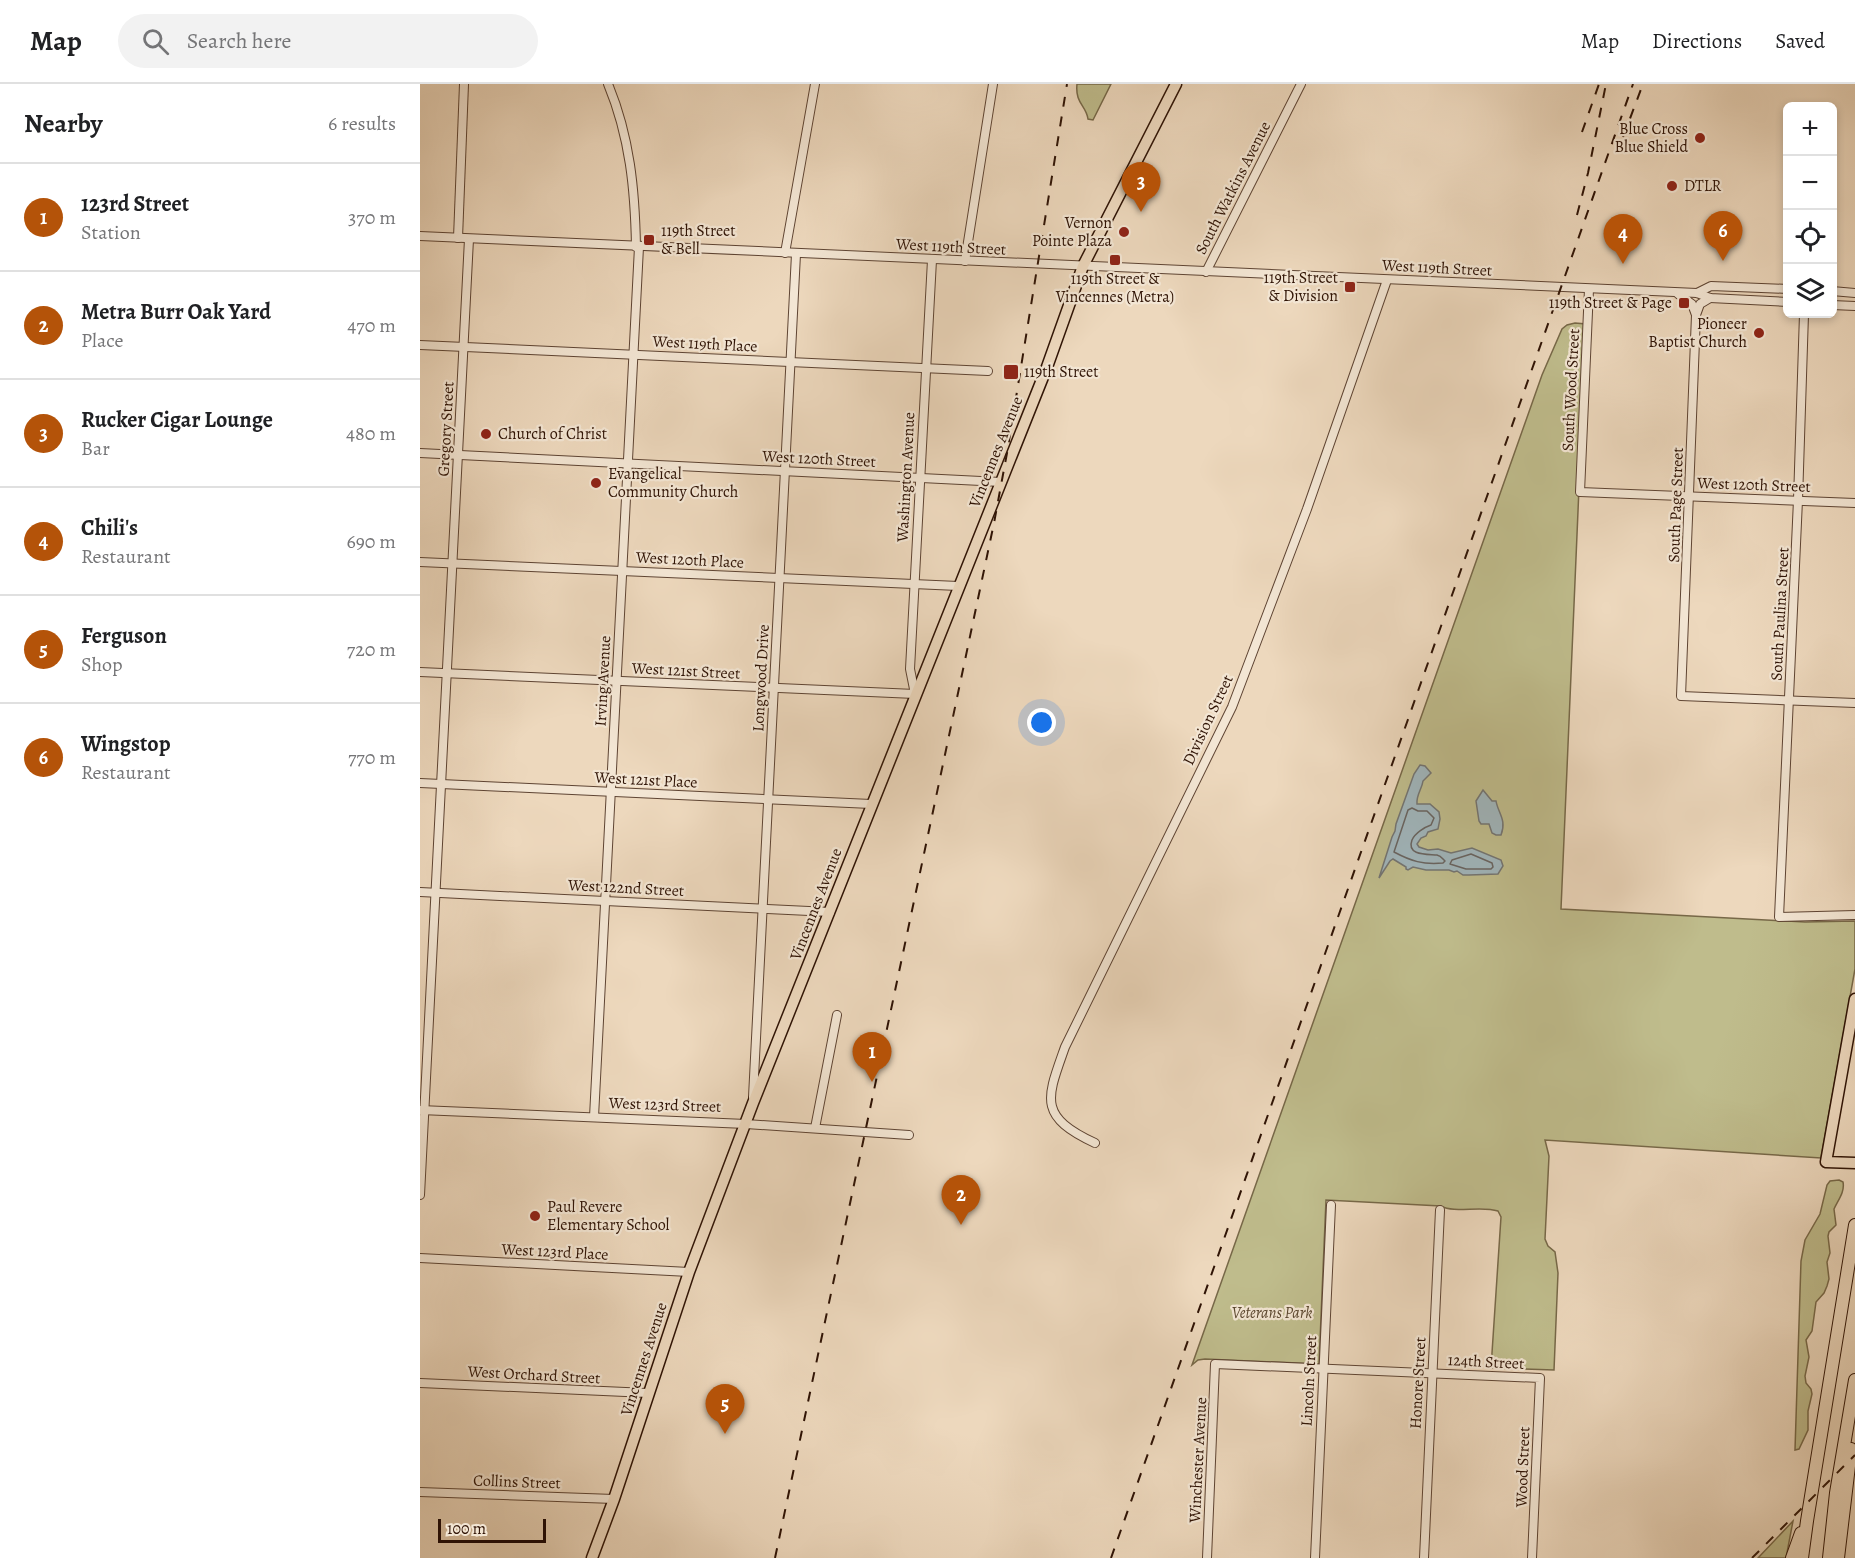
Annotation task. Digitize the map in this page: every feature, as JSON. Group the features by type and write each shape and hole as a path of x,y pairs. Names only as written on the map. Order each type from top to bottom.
{"highway":[{"path":"1802,1558 1855,1225"},
{"path":"1829,1558 1836,1493 1855,1380"},
{"path":"1838,1558 1855,1408"},
{"path":"1792,1558 1807,1521"}],"main road":[{"name":"Vincennes Avenue","path":"592,1558 614,1499 689,1272 753,1103 1051,357 1083,266 1176,84"},
{"path":"1855,999 1826,1162 1855,1164"}],"street":[{"path":"458,238 464,84"},
{"name":"Irving Avenue","path":"594,1118 637,247 631,164 623,127 608,84"},
{"path":"785,253 815,84"},
{"path":"965,261 993,84"},
{"name":"South Watkins Avenue","path":"1206,272 1301,84"},
{"name":"West 119th Street","path":"420,236 1697,293 1710,298 1783,302"},
{"name":"Gregory Street","path":"420,1196 422,1110 469,239"},
{"name":"Longwood Drive","path":"753,1103 796,254"},
{"name":"Washington Avenue","path":"915,694 910,669 932,260"},
{"name":"Division Street","path":"1095,1143 1080,1136 1058,1119 1050,1104 1053,1083 1065,1047 1232,707 1307,509 1387,280"},
{"name":"West 119th Street","path":"1697,293 1711,286 1783,289"},
{"name":"South Wood Street","path":"1580,492 1589,289"},
{"path":"1837,291 1855,293"},
{"path":"1677,293 1692,304 1696,315"},
{"path":"1696,315 1700,304 1710,298"},
{"path":"1837,304 1855,306"},
{"name":"South Page Street","path":"1696,315 1682,696 1789,701"},
{"name":"South Paulina Street","path":"1804,318 1779,916 1855,915"},
{"name":"West 119th Place","path":"420,345 988,371"},
{"name":"West 120th Street","path":"420,453 1001,482"},
{"name":"West 120th Street","path":"1580,492 1855,503"},
{"name":"West 120th Place","path":"420,562 958,586"},
{"name":"West 121st Street","path":"420,672 915,694"},
{"path":"1789,701 1855,703"},
{"name":"West 121st Place","path":"420,783 872,804"},
{"name":"West 122nd Street","path":"420,892 830,912"},
{"path":"815,1128 837,1016"},
{"name":"West 123rd Street","path":"422,1110 746,1124 909,1135"},
{"name":"Lincoln Street","path":"1315,1558 1331,1204"},
{"name":"Honore Street","path":"1424,1558 1440,1210"},
{"name":"West 123rd Place","path":"420,1258 689,1272"},
{"name":"124th Street","path":"1215,1364 1540,1378"},
{"name":"Winchester Avenue","path":"1207,1558 1215,1364"},
{"name":"Wood Street","path":"1532,1558 1540,1378"},
{"name":"West Orchard Street","path":"420,1383 648,1393"},
{"name":"Collins Street","path":"420,1492 614,1499"}],"green space":[{"path":"1077,84 1111,84 1093,120 1088,119 1079,100"},
{"name":"Veterans Park","path":"1575,323 1586,324 1561,909 1805,922 1855,921 1855,969 1821,1158 1545,1140 1549,1156 1545,1239 1548,1246 1555,1252 1558,1273 1554,1370 1491,1368 1501,1217 1498,1211 1326,1200 1319,1364 1205,1359 1198,1360 1192,1365 1542,375 1562,329"},
{"path":"1830,1181 1843,1182 1843,1186 1834,1209 1836,1225 1828,1236 1829,1279 1824,1293 1816,1302 1812,1331 1806,1340 1809,1357 1805,1376 1812,1394 1808,1411 1808,1430 1799,1449 1795,1450 1801,1261 1805,1240 1820,1214 1827,1185"},
{"path":"1793,1521 1786,1558 1758,1558"}],"water":[{"path":"1420,765 1425,766 1431,773 1423,781 1417,804 1430,804 1439,812 1440,819 1438,829 1428,832 1421,838 1417,844 1419,847 1451,853 1472,848 1501,860 1503,866 1498,874 1463,875 1457,871 1426,870 1413,867 1408,870 1393,859 1379,878 1414,774"},
{"path":"1483,790 1492,801 1496,801 1503,821 1501,835 1492,833 1489,824 1481,824 1479,821 1476,801"}],"railway":[{"path":"775,1558 994,523 1067,84"},
{"path":"1582,132 1599,84"},
{"path":"1577,215 1606,84"},
{"path":"1111,1558 1633,84"},
{"path":"1623,137 1643,84"},
{"path":"1752,1558 1855,1455"}],"place":[{"name":"Blue Cross Blue Shield","path":"1700,138"},
{"name":"DTLR","path":"1672,186"},
{"name":"Rucker Cigar Lounge","path":"1141,212"},
{"name":"Vernon Pointe Plaza","path":"1124,232"},
{"name":"119th Street & Bell","path":"649,240"},
{"name":"119th Street & Vincennes (Metra)","path":"1115,260"},
{"name":"Wingstop","path":"1723,261"},
{"name":"Chili's","path":"1623,264"},
{"name":"119th Street & Division","path":"1350,287"},
{"name":"119th Street & Page","path":"1684,303"},
{"name":"Pioneer Baptist Church","path":"1759,333"},
{"name":"119th Street","path":"1011,372"},
{"name":"Church of Christ","path":"486,434"},
{"name":"Evangelical Community Church","path":"596,483"},
{"name":"123rd Street","path":"872,1082"},
{"name":"Paul Revere Elementary School","path":"535,1216"},
{"name":"Metra Burr Oak Yard","path":"961,1225"},
{"name":"Ferguson","path":"725,1434"}]}
